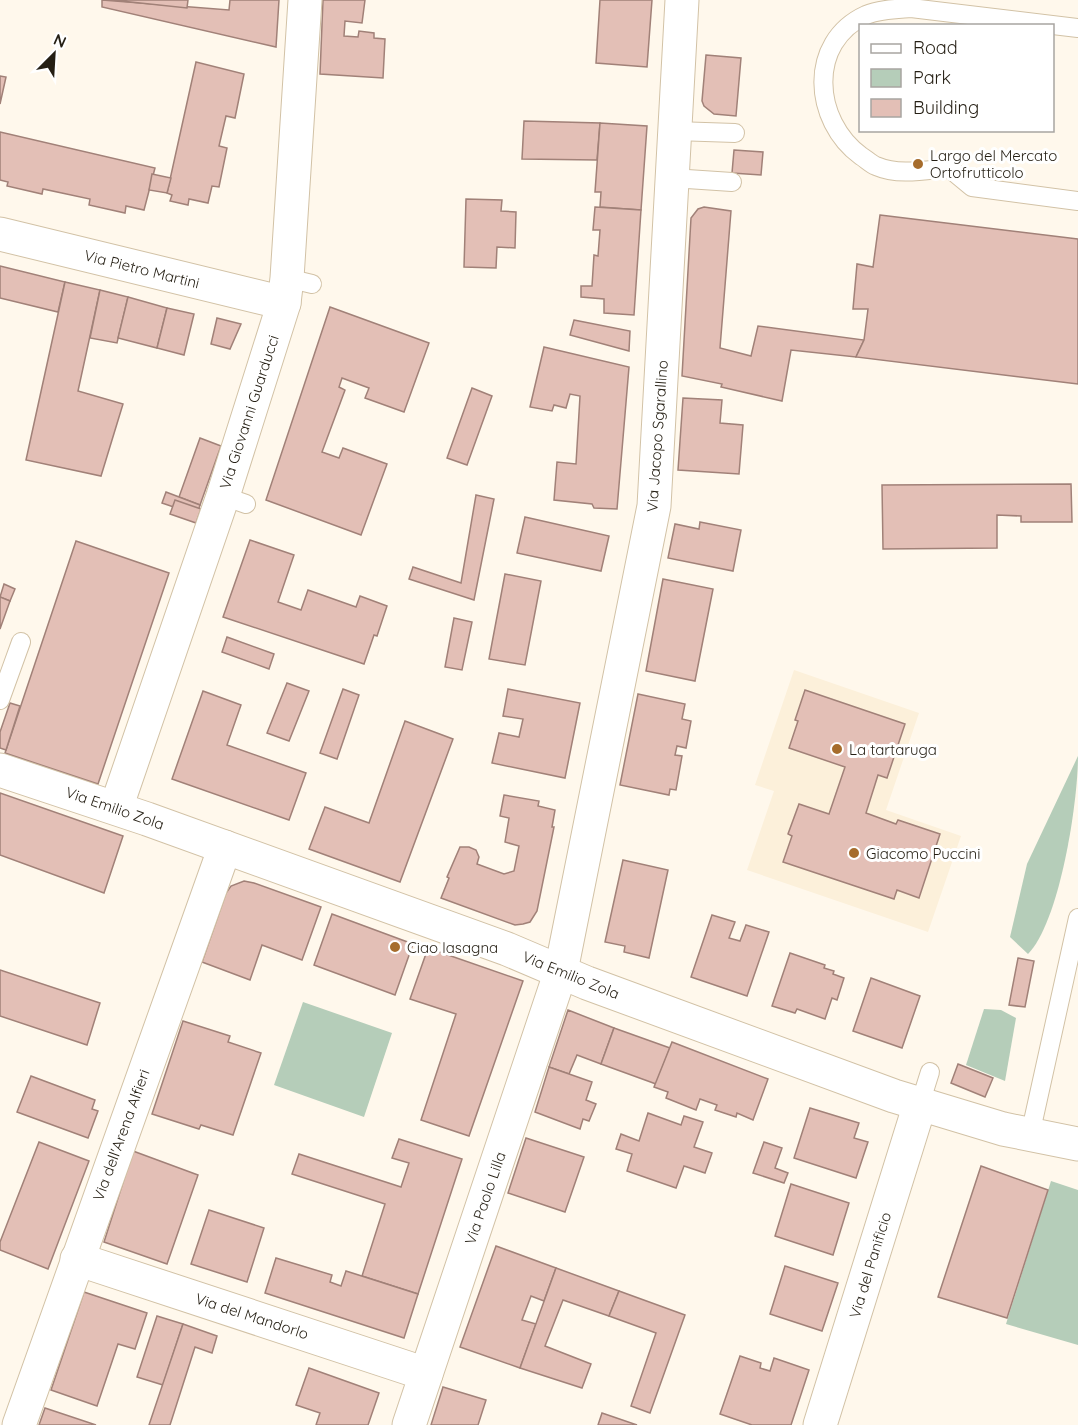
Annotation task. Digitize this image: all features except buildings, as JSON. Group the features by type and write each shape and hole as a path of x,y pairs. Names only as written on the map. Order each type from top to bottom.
{"street":[{"name":"Via Giovanni Guarducci","path":"116,808 235,500 294,289 304,0"},
{"name":"Via Jacopo Sgarallino","path":"561,971 654,506 682,0"},
{"name":"Via Pietro Martini","path":"0,234 294,289"},
{"name":"Via Emilio Zola","path":"0,770 225,847 915,1103 1003,1130 1078,1144"},
{"name":"Via dell'Arena Alfieri","path":"19,1425 225,847"},
{"name":"Via Paolo Lilla","path":"409,1425 561,971"},
{"name":"Via del Panificio","path":"820,1425 915,1103"},
{"name":"Via del Mandorlo","path":"77,1258 426,1374"}],"lane":[{"path":"1045,24 911,8 885,10 866,15 841,35 830,52 823,83 824,99 835,127 855,151 876,166 906,172 949,168 972,187 1078,201"},
{"path":"1054,25 1078,28"},
{"path":"675,131 735,133"},
{"path":"672,178 732,182"},
{"path":"0,700 21,642"},
{"path":"1030,1135 1078,918"},
{"path":"915,1103 925,1070"}],"shaded area":[{"path":"794,670 919,713 886,810 961,836 928,932 747,870 774,791 755,785"}],"green space":[{"path":"1078,756 1071,830 1058,889 1039,938 1028,954 1010,937 1027,864"},
{"path":"303,1002 392,1033 364,1117 274,1085"},
{"path":"984,1009 1001,1010 1016,1018 1005,1081 966,1065"},
{"path":"1051,1181 1078,1190 1078,1345 1006,1324"}],"place":[{"name":"Largo del Mercato Ortofrutticolo","path":"918,164"},
{"name":"La tartaruga","path":"837,749"},
{"name":"Giacomo Puccini","path":"854,853"},
{"name":"Ciao lasagna","path":"395,947"}]}
